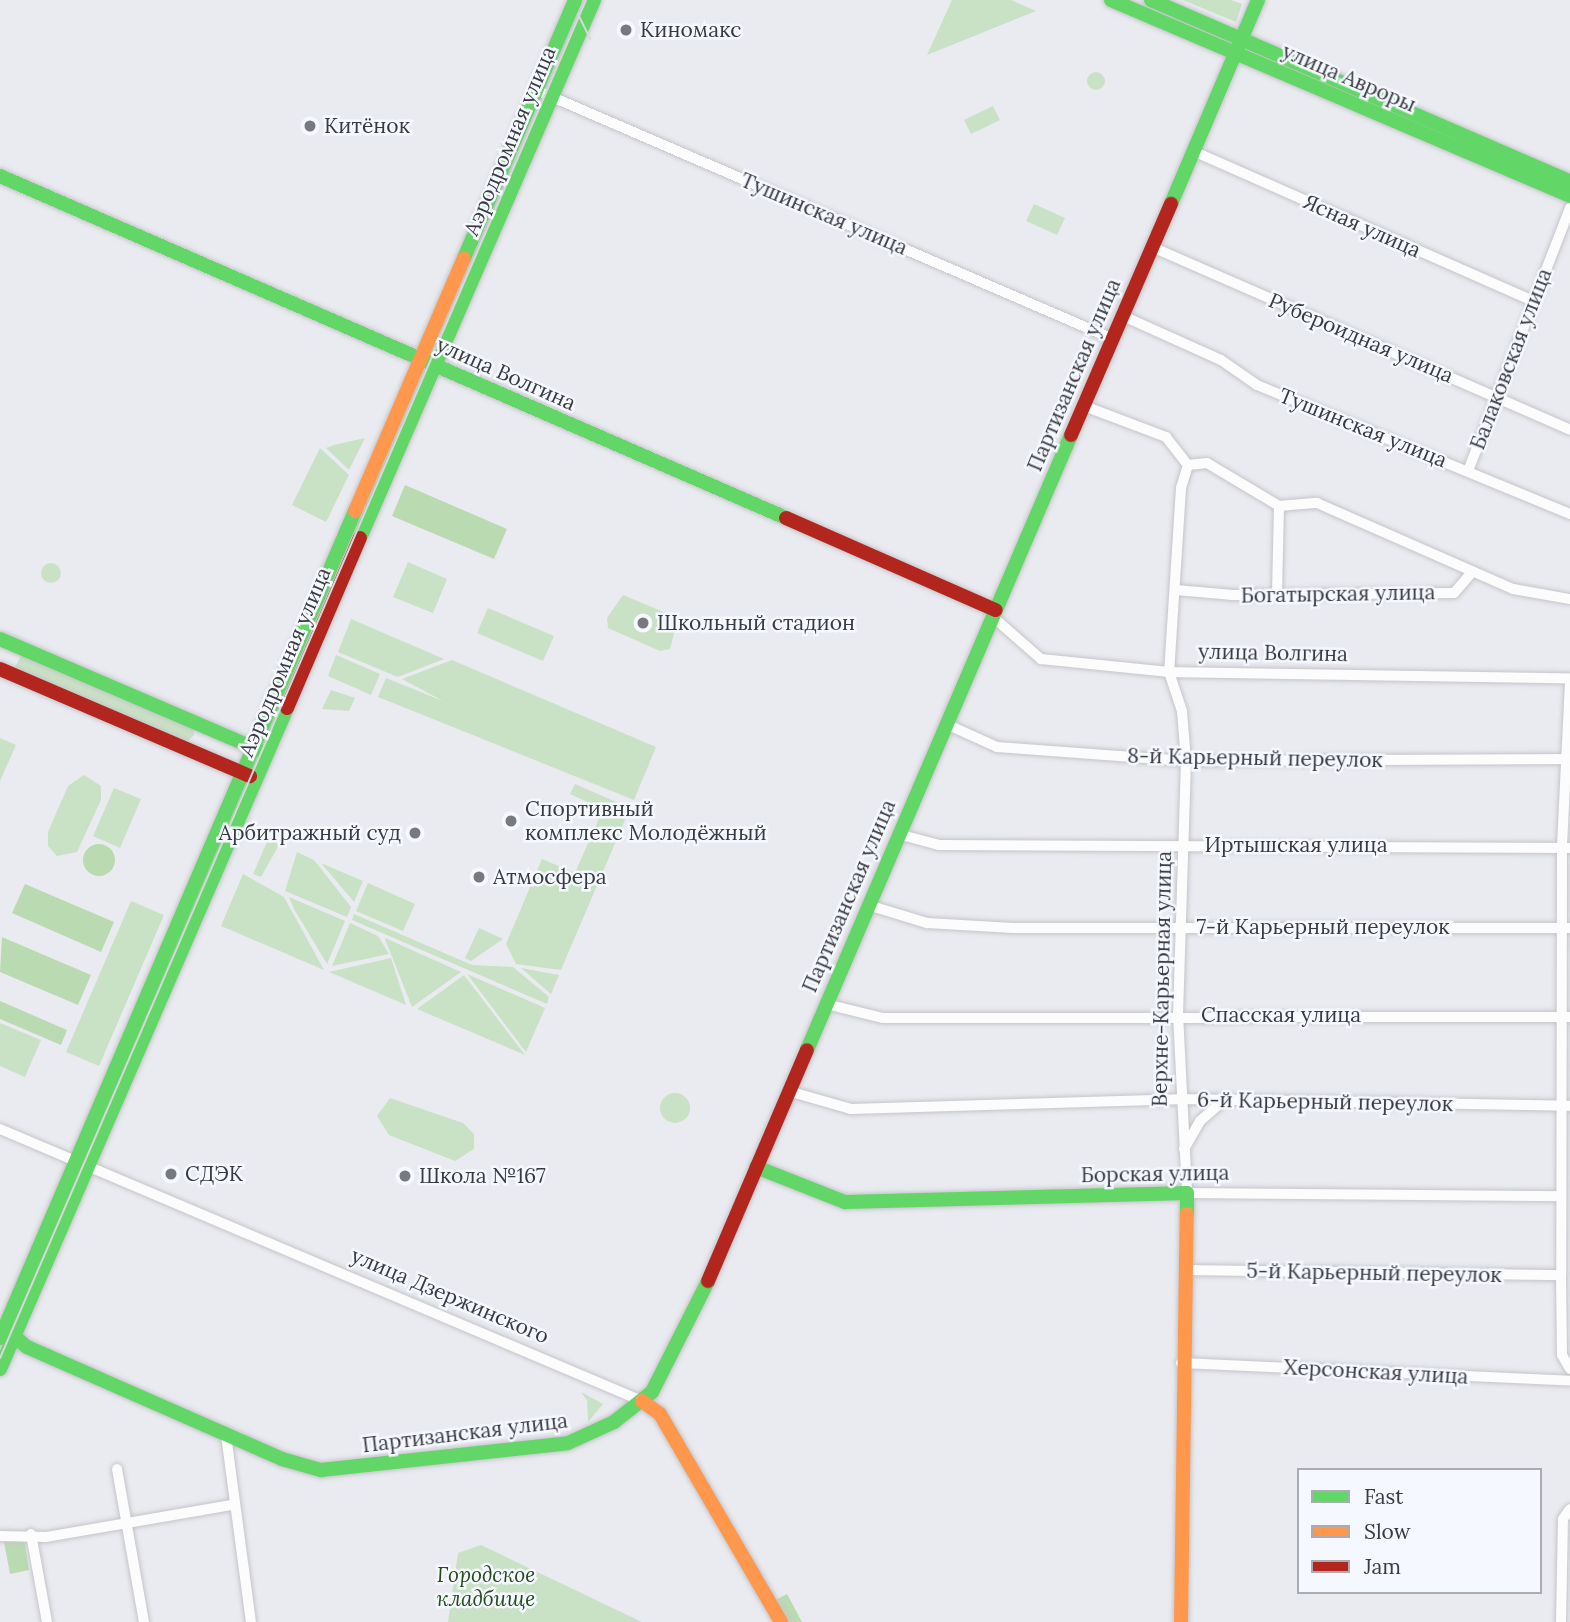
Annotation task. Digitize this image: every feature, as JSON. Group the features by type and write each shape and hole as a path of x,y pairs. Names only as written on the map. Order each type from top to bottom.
{"street":[{"name":"Аэродромная улица","path":"15,1341 83,1164 242,772 575,0"},
{"name":"Аэродромная улица","path":"2,1331 83,1164 258,779 594,0"},
{"name":"улица Авроры","path":"1111,0 1570,196"},
{"name":"улица Авроры","path":"1151,0 1570,181"},
{"name":"Партизанская улица","path":"2,1331 15,1341 300,1466 342,1469 569,1443 642,1401 669,1369 1258,0"},
{"name":"Тушинская улица","path":"536,90 1113,339"},
{"name":"Ясная улица","path":"1193,151 1531,300"},
{"name":"улица Волгина","path":"0,176 994,614 1041,659 1169,672 1570,680"},
{"name":"Балаковская улица","path":"1468,471 1499,397 1531,300 1570,208"},
{"name":"Рубероидная улица","path":"1152,247 1570,430"},
{"name":"Тушинская улица","path":"1123,316 1221,360 1257,385 1570,514"},
{"path":"1084,406 1166,437 1188,465 1207,463 1279,506 1317,503 1513,589 1570,599"},
{"name":"Верхне-Карьерная улица","path":"1181,1622 1181,1363 1188,1270 1187,1193 1179,1099 1178,1014 1186,761 1182,711 1169,672 1181,488 1188,465"},
{"path":"1277,594 1279,506"},
{"name":"Богатырская улица","path":"1176,590 1277,594 1454,593 1472,572"},
{"path":"0,639 268,754"},
{"path":"0,669 258,779"},
{"path":"1570,680 1566,848 1568,1017 1561,1196 1562,1355 1570,1368"},
{"path":"186,748 200,738 195,723"},
{"name":"8-й Карьерный переулок","path":"946,724 997,747 1186,761 1567,759"},
{"name":"Иртышская улица","path":"898,834 939,845 1185,844 1566,848"},
{"name":"7-й Карьерный переулок","path":"868,905 927,923 1568,928"},
{"name":"Спасская улица","path":"826,1004 883,1018 1178,1014 1568,1017"},
{"name":"6-й Карьерный переулок","path":"788,1091 851,1109 1179,1099 1565,1106"},
{"path":"1183,1152 1200,1121 1224,1100"},
{"name":"улица Дзержинского","path":"0,1129 642,1401 660,1414 781,1622"},
{"name":"Борская улица","path":"756,1167 845,1202 1187,1193 1561,1196"},
{"name":"5-й Карьерный переулок","path":"1188,1270 1561,1275"},
{"path":"0,1369 15,1341"},
{"name":"Херсонская улица","path":"1181,1363 1570,1381"},
{"path":"226,1435 232,1505 251,1622"},
{"path":"117,1469 144,1622"},
{"path":"0,1536 125,1523 232,1505"},
{"path":"1564,1616 1566,1519 1570,1509"},
{"path":"32,1534 47,1622"}],"green space":[{"path":"952,0 1011,0 1036,11 927,55"},
{"path":"1183,0 1231,0 1242,4 1236,22"},
{"path":"1092,72 1100,72 1105,81 1103,88 1092,90 1087,85 1087,77"},
{"path":"993,106 1000,120 971,134 964,120"},
{"path":"1034,204 1065,218 1057,235 1026,221"},
{"path":"365,438 349,470 326,448 334,445"},
{"path":"320,448 349,475 326,522 292,505"},
{"path":"405,485 507,529 494,559 392,516"},
{"path":"408,562 447,579 433,613 393,597"},
{"path":"51,563 58,566 61,573 58,580 51,583 44,580 41,573 44,566"},
{"name":"Школьный стадион","path":"623,595 678,618 670,649 660,651 608,628 607,618"},
{"path":"488,608 554,636 543,661 477,633"},
{"path":"351,619 444,659 398,677 338,652"},
{"path":"22,653 193,726 194,735 186,742 15,668"},
{"path":"336,655 380,674 371,695 328,676"},
{"path":"452,660 656,747 634,800 378,697 386,678 443,701 402,679"},
{"path":"331,690 355,698 349,711 322,709"},
{"path":"0,738 16,745 0,781"},
{"path":"84,775 101,786 101,800 77,852 57,856 48,846 48,832 68,786"},
{"path":"575,784 630,808 561,970 516,964 506,944 542,859 575,873 603,809 570,794"},
{"path":"114,788 141,799 120,848 93,836"},
{"path":"269,837 279,845 261,877 253,874"},
{"path":"99,844 110,849 115,860 110,871 99,876 88,871 83,860 88,849"},
{"path":"297,852 314,860 351,907 347,917 285,891"},
{"path":"321,863 363,881 354,902"},
{"path":"243,874 284,897 324,970 221,926"},
{"path":"368,883 415,904 403,931 356,911"},
{"path":"25,884 114,922 101,952 12,913"},
{"path":"289,897 345,921 327,964 294,909"},
{"path":"131,901 164,915 99,1066 66,1052"},
{"path":"354,914 472,965 513,967 549,997 547,1004 352,920"},
{"path":"350,923 378,936 389,954 332,966"},
{"path":"479,928 503,939 471,961 465,958"},
{"path":"2,937 91,975 78,1005 0,972"},
{"path":"385,938 461,972 412,1007"},
{"path":"391,958 406,1005 329,972"},
{"path":"521,968 559,975 551,994"},
{"path":"467,974 545,1008 526,1052"},
{"path":"464,975 525,1055 417,1009"},
{"path":"0,1001 67,1030 61,1045 0,1019"},
{"path":"0,1023 41,1040 25,1077 0,1066"},
{"path":"675,1093 686,1097 690,1108 686,1119 675,1123 664,1119 660,1108 664,1097"},
{"path":"390,1098 463,1123 474,1134 474,1149 455,1161 389,1135 377,1116"},
{"path":"581,1392 603,1404 588,1422 587,1400"},
{"path":"24,1538 29,1570 10,1574 4,1542"},
{"name":"Городское кладбище","path":"481,1545 642,1622 448,1622 458,1553"},
{"path":"787,1594 802,1622 785,1622 774,1601"}],"tram line":[{"path":"0,1358 586,0"},
{"path":"578,14 590,39"}],"traffic: fast":[{"path":"464,258 575,0"},
{"path":"360,538 594,0"},
{"path":"1111,0 1570,196"},
{"path":"1151,0 1570,181"},
{"path":"1171,204 1258,0"},
{"path":"0,176 786,518"},
{"path":"807,1050 1071,435"},
{"path":"0,1338 355,511"},
{"path":"0,639 259,750"},
{"path":"0,1369 287,708"},
{"path":"756,1167 845,1202 1187,1193 1187,1214"},
{"path":"5,1328 27,1347 282,1459 321,1470 568,1443 614,1422 652,1392 708,1281"}],"traffic: slow":[{"path":"355,511 464,258"},
{"path":"1181,1622 1187,1214"},
{"path":"642,1401 660,1414 781,1622"}],"traffic: jam":[{"path":"1071,435 1171,204"},
{"path":"786,518 996,610"},
{"path":"287,708 360,538"},
{"path":"0,669 250,776"},
{"path":"708,1281 807,1050"}],"place":[{"name":"Киномакс","path":"626,30"},
{"name":"Китёнок","path":"310,126"},
{"name":"Школьный стадион","path":"643,623"},
{"name":"Спортивный комплекс Молодёжный","path":"511,821"},
{"name":"Арбитражный суд","path":"415,833"},
{"name":"Атмосфера","path":"479,877"},
{"name":"СДЭК","path":"171,1174"},
{"name":"Школа №167","path":"405,1176"}]}
